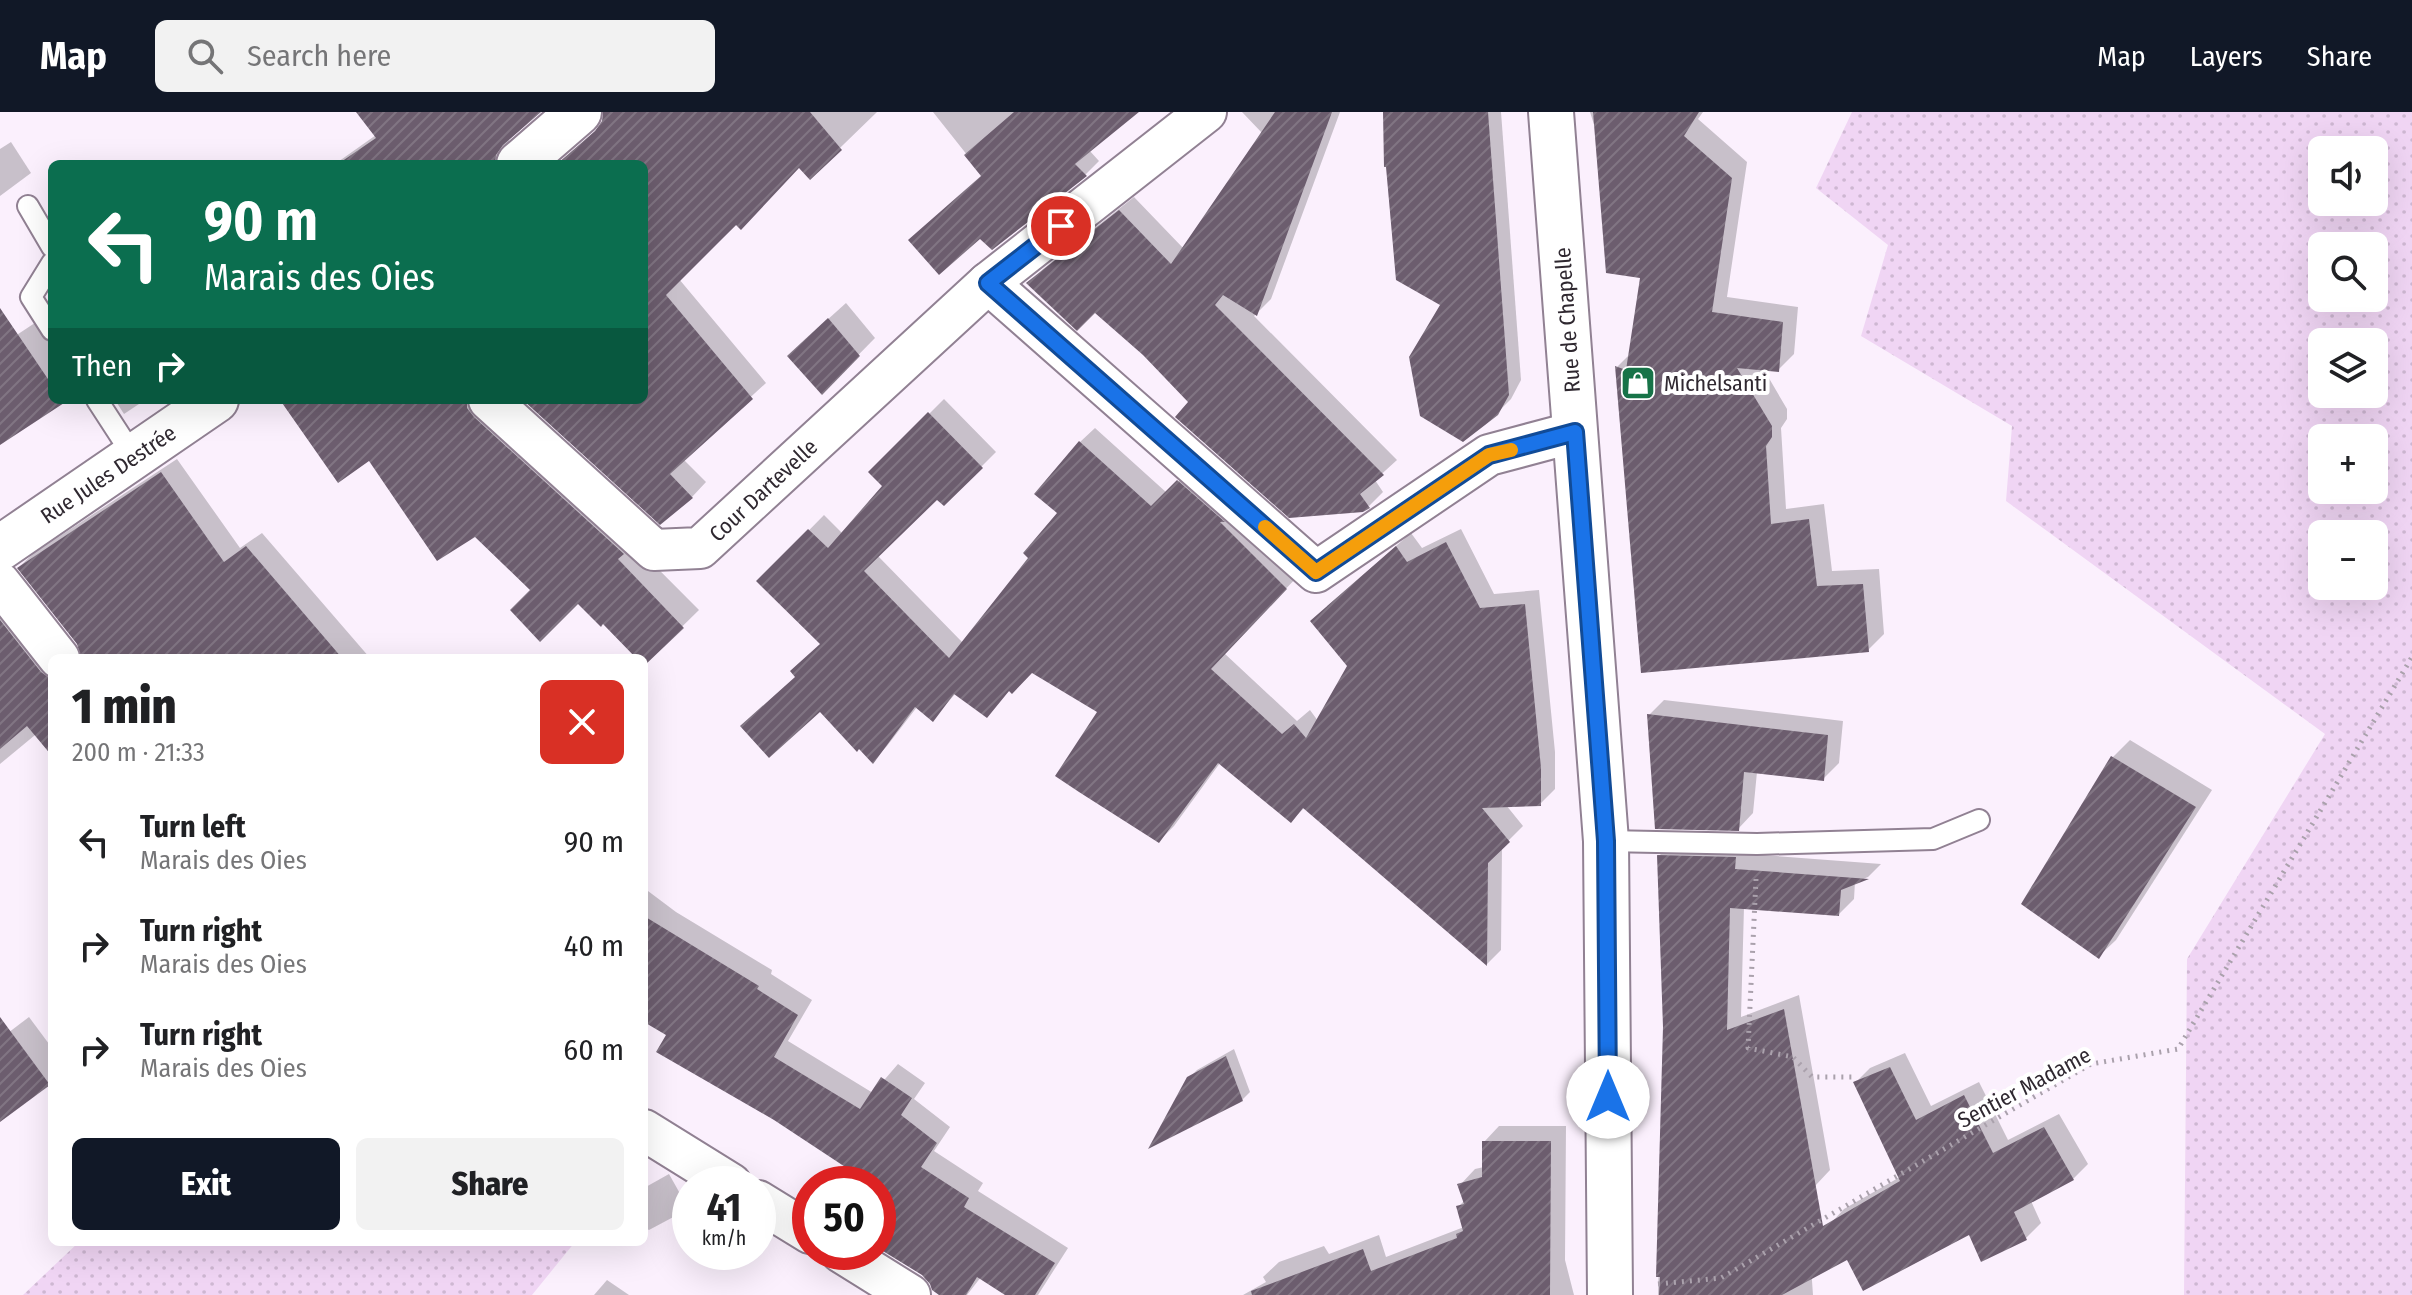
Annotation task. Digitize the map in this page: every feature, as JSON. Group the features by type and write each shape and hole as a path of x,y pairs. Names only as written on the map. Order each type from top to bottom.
{"main road":[{"path":"524,160 579,112"},
{"name":"Rue de Chapelle","path":"1551,112 1606,841 1610,1292"},
{"name":"Rue Jules Destrée","path":"0,548 210,404"}],"street":[{"name":"Cour Dartevelle","path":"493,404 654,550 700,548 988,283 1206,112"},
{"path":"988,283 1316,572 1489,455 1575,432"},
{"path":"0,583 56,654"},
{"path":"648,1132 702,1166"},
{"path":"870,1270 910,1295"}],"lane":[{"path":"28,206 48,240"},
{"path":"48,269 31,297 48,324"},
{"path":"100,404 134,457"},
{"path":"1606,841 1757,844 1933,839 1979,820"}],"path":[{"name":"Sentier Madame","path":"1610,1292 1721,1278 2091,1064 2178,1049 2412,657"},
{"path":"1757,844 1748,1048 1793,1057 1812,1077 1852,1077"}],"shaded area":[{"path":"1852,112 2412,112 2412,1295 2184,1295 2187,959 2325,734 2006,501 2012,426 1861,336 1888,245 1816,188"},
{"path":"75,1246 572,1246 532,1295 23,1295"}],"building":[{"path":"356,112 541,112 503,145 495,160 344,160 376,138"},
{"path":"603,112 810,112 842,150 810,180 799,168 741,230 736,225 666,295 753,399 670,474 693,498 660,525 527,404 648,404 648,160 562,160 602,121"},
{"path":"1014,112 1139,112 1075,164 1087,176 992,250 980,239 939,275 908,240 981,176 964,155"},
{"path":"1275,112 1332,112 1257,316 1223,295 1215,305 1384,475 1360,494 1370,508 1363,512 1289,518 1175,417 1188,402 1143,355 1095,313 1077,331 1026,283 1119,210 1171,264"},
{"path":"1383,112 1488,112 1509,395 1498,415 1463,442 1420,416 1409,357 1440,305 1396,280 1384,167"},
{"path":"1593,112 1699,112 1684,136 1732,178 1712,312 1783,322 1779,372 1737,368 1772,426 1772,437 1766,446 1771,524 1809,519 1817,586 1863,584 1869,652 1641,673 1615,366 1626,370 1640,278 1606,273"},
{"path":"0,308 48,379 48,404 62,404 0,445"},
{"path":"828,318 860,356 822,395 787,356"},
{"path":"283,404 467,404 474,417 624,554 618,559 684,628 648,662 648,654 632,654 578,604 540,642 510,610 530,590 475,537 437,561 369,461 338,483"},
{"path":"928,412 983,468 944,506 937,500 864,571 949,658 1028,558 1023,553 1057,513 1034,494 1079,441 1151,506 1177,480 1225,522 1220,522 1287,589 1211,669 1282,734 1294,724 1306,738 1347,666 1310,621 1396,546 1407,562 1446,542 1480,608 1525,604 1541,768 1541,806 1482,808 1510,842 1488,863 1487,966 1303,808 1291,823 1218,763 1159,843 1079,792 1055,776 1097,712 1032,673 1012,694 1009,691 987,718 954,694 933,722 915,707 873,764 859,749 857,752 820,712 769,758 740,726 795,677 790,671 820,644 756,581 808,529 828,548 882,486 868,472"},
{"path":"161,472 224,562 246,546 339,654 80,654 77,644 17,568"},
{"path":"0,620 48,677 48,751 27,726 0,749"},
{"path":"1647,714 1828,735 1824,781 1744,772 1739,831 1655,829"},
{"path":"2111,756 2196,807 2099,959 2021,904"},
{"path":"1657,855 1736,857 1735,869 1869,879 1841,890 1839,916 1730,908 1727,1030 1784,1009 1823,1226 1900,1181 1853,1082 1890,1067 1916,1120 1964,1095 1993,1153 2044,1127 2074,1180 2014,1212 2027,1240 1981,1262 1969,1235 1863,1291 1847,1260 1782,1295 1659,1295 1660,1277 1656,1277 1663,1027"},
{"path":"648,918 759,986 757,989 798,1015 774,1057 860,1109 881,1077 912,1098 901,1115 937,1143 921,1167 969,1198 964,1207 1055,1263 1035,1295 1005,1295 977,1277 966,1295 939,1295 922,1275 896,1259 896,1166 844,1166 774,1120 656,1052 666,1035 648,1024"},
{"path":"0,1017 48,1086 0,1122"},
{"path":"1226,1056 1243,1101 1148,1149 1187,1077"},
{"path":"1482,1141 1551,1141 1550,1295 1252,1295 1251,1291 1363,1249 1371,1271 1457,1238 1456,1234 1463,1231 1456,1206 1464,1204 1457,1184 1482,1177"}],"slow traffic":[{"path":"1265,527 1316,572 1489,455 1511,450"}],"place":[{"name":"Michelsanti","path":"1638,383"}],"route":[{"path":"1061,226 988,283 1316,572 1489,455 1575,432 1606,841 1608,1097"}]}
